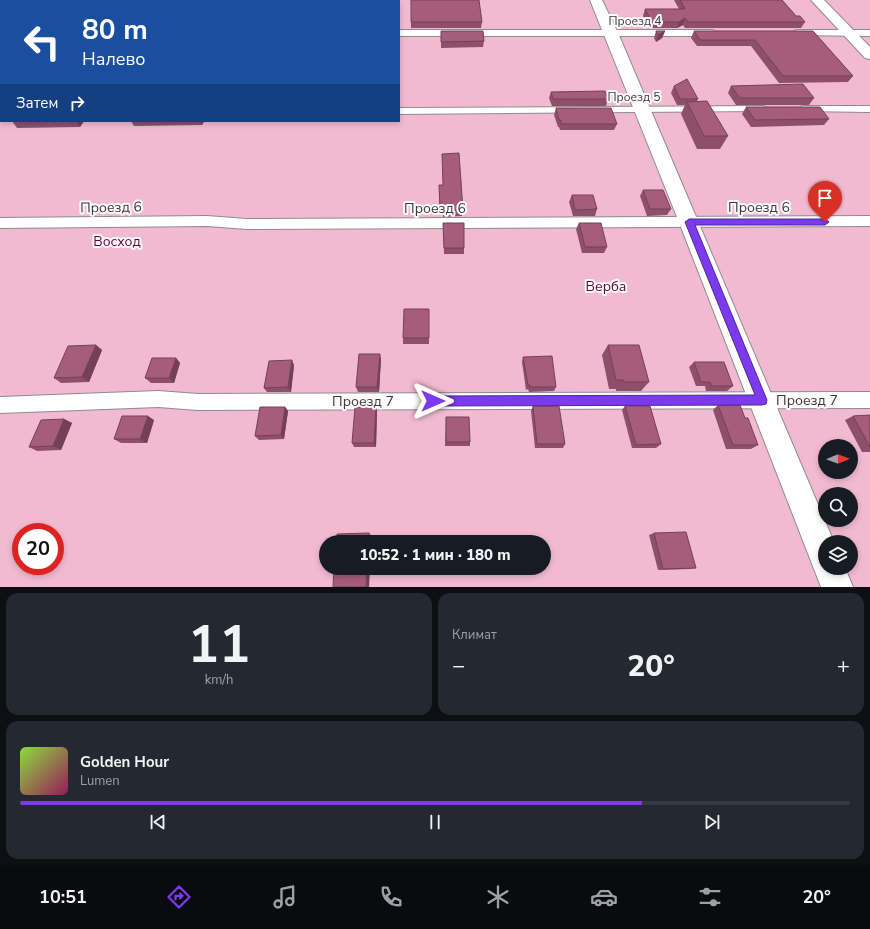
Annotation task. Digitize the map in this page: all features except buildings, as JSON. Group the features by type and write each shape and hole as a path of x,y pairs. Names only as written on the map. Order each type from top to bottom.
{"street":[{"path":"596,0 643,110 818,540"},
{"path":"817,0 870,55"},
{"path":"832,575 836,587"}],"lane":[{"name":"Проезд 4","path":"400,32 722,33"},
{"path":"786,33 870,33"},
{"name":"Проезд 5","path":"400,111 776,109"},
{"path":"792,109 870,109"},
{"name":"Проезд 6","path":"0,223 207,221 247,224 870,222"},
{"name":"Проезд 7","path":"0,405 158,399 198,402 870,400"}],"green space":[{"name":"Верба","path":"400,0 870,0 870,587 0,587 0,122 400,122"}],"route":[{"path":"433,401 762,400 689,222 825,222"}],"park label":[{"name":"Восход","path":"117,241"}]}
